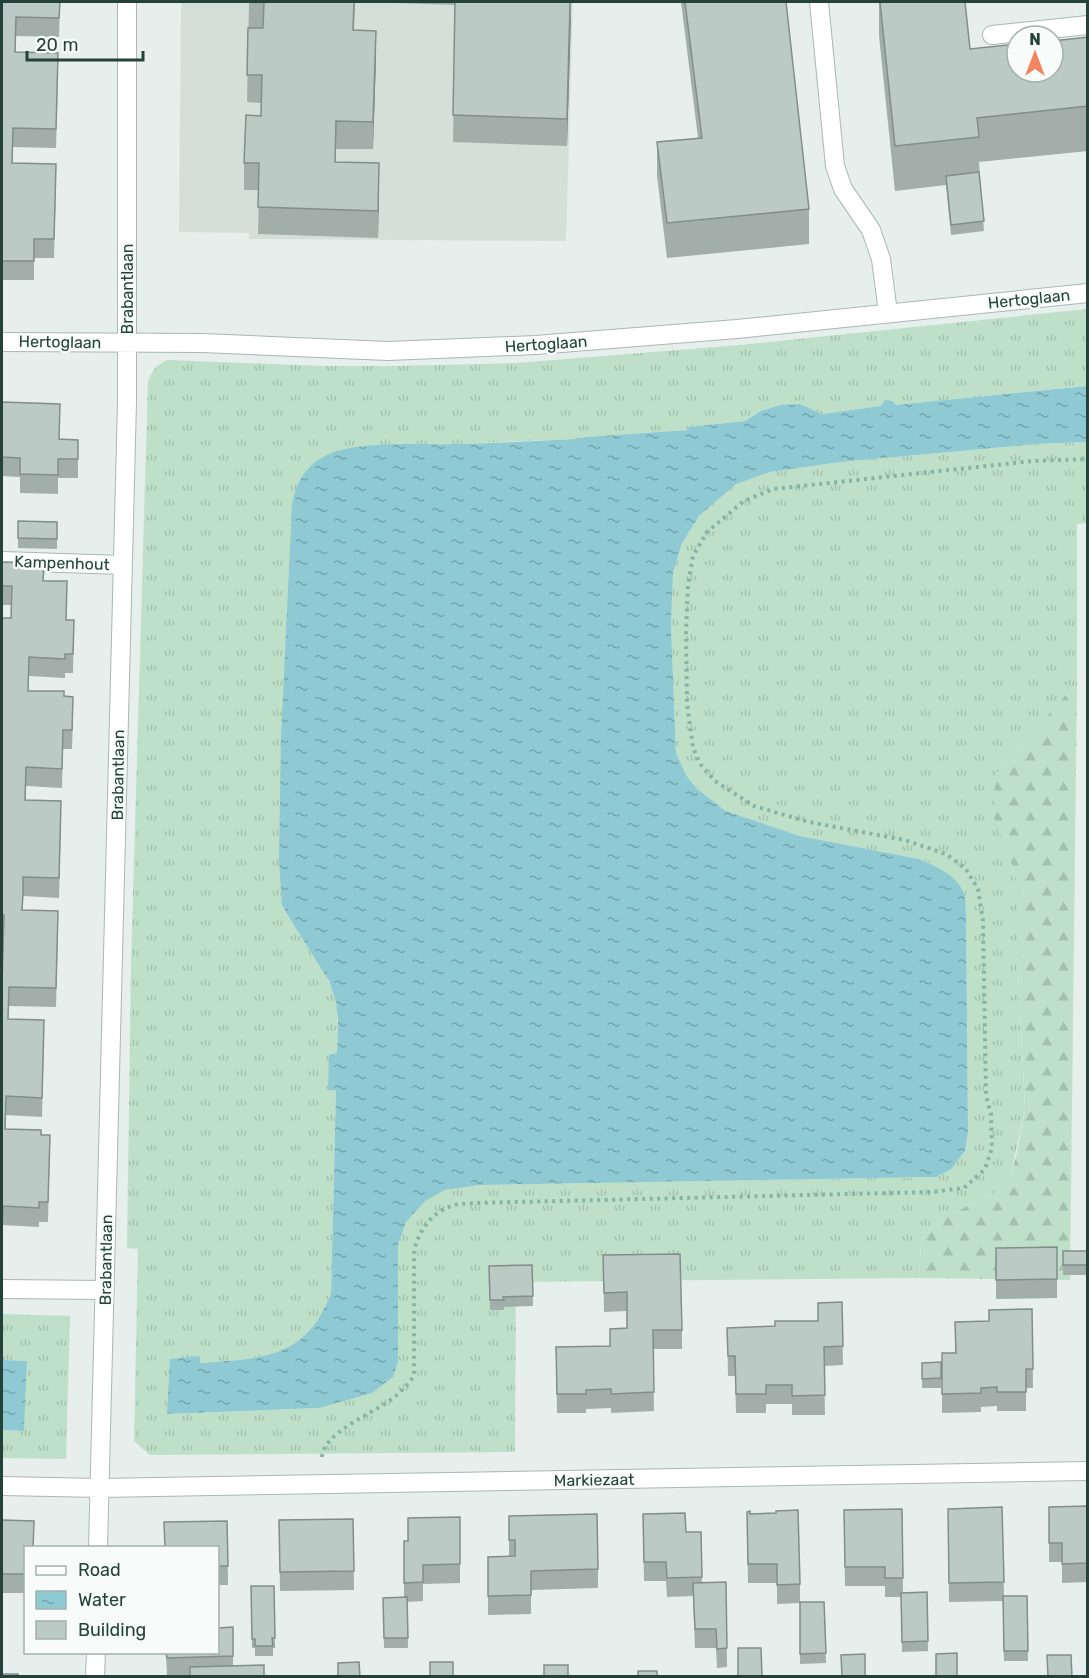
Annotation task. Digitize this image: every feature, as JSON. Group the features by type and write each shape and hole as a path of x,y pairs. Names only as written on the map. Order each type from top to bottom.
{"street":[{"name":"Brabantlaan","path":"98,1546 123,565 127,343 127,2"},
{"path":"819,2 835,166 843,189 871,230 881,259 888,313"},
{"path":"992,35 1088,25"},
{"name":"Hertoglaan","path":"2,342 213,344 388,351 536,345 737,329 1088,293"},
{"name":"Kampenhout","path":"2,561 123,565"},
{"path":"2,1289 105,1290"},
{"name":"Markiezaat","path":"2,1486 100,1488 1088,1471"},
{"path":"95,1677 96,1654"}],"path":[{"path":"321,1484 322,1452 333,1438 364,1414 386,1403 414,1376 414,1252 416,1240 425,1226 438,1213 452,1206 476,1203 932,1192 964,1188 985,1169 992,1148 991,1114 986,1096 983,921 978,889 966,869 946,854 905,840 809,822 754,806 715,781 701,765 693,748 687,703 688,585 693,556 707,532 744,501 773,489 1034,461 1088,459"}],"shaded area":[{"path":"181,2 573,3 566,241 249,239 249,233 179,232"}],"green space":[{"path":"1087,309 1087,386 896,405 891,401 881,406 822,414 800,404 780,405 761,411 745,421 689,427 688,430 574,439 381,445 352,449 282,907 327,977 337,1007 337,1053 330,1053 329,1090 336,1090 331,1293 321,1315 309,1332 295,1343 279,1351 243,1359 200,1363 200,1356 167,1414 319,1408 398,1362 398,1245 406,1222 425,1200 445,1190 480,1185 936,1177 951,1168 965,1151 968,1132 966,914 951,879 939,868 919,859 800,836 726,811 696,788 686,775 676,753 671,625 673,573 682,543 699,516 736,483 770,472 841,462 1037,444 1087,442 1087,523 1077,524 1077,682 995,775 1008,852 1018,886 1018,969 1025,1110 1010,1178 995,1193 932,1226 921,1241 919,1278 516,1282 515,1452 150,1455 134,1441 138,1249 127,1248 131,963 148,380 154,370 168,360 323,366 516,363 740,345"},
{"path":"1077,682 1070,1280 919,1278 921,1241 932,1226 995,1193 1010,1178 1016,1157 1025,1110 1018,969 1018,886 1008,852 994,818 995,775"},
{"path":"2,1314 70,1316 66,1459 2,1458 2,1430 24,1431 27,1361 2,1360"}],"water":[{"path":"1087,386 1087,442 1037,444 841,462 770,472 736,484 699,516 682,543 673,573 671,625 676,753 686,775 696,788 726,811 800,836 919,859 939,868 951,877 964,894 968,1132 965,1151 951,1169 936,1177 480,1185 445,1190 425,1201 406,1222 398,1245 398,1362 393,1377 372,1393 319,1408 167,1414 170,1359 200,1356 200,1363 243,1359 279,1351 295,1343 309,1332 321,1315 331,1293 336,1090 328,1090 329,1054 337,1053 336,1001 329,981 282,906 279,859 281,738 292,505 299,482 308,469 320,459 340,450 373,445 574,439 688,430 688,427 745,421 761,411 780,405 800,404 822,414 881,406 885,400 892,401 896,405"},
{"path":"2,1360 27,1361 24,1431 2,1430"}],"building":[{"path":"2,2 60,2 59,18 16,17 15,52 58,53 56,129 13,128 12,163 56,164 54,239 34,239 34,261 2,261"},
{"path":"264,2 354,2 353,30 376,31 373,122 336,121 335,162 379,163 378,211 258,207 259,163 244,163 246,115 261,116 262,75 247,75 248,28 263,28"},
{"path":"455,2 570,2 567,119 453,115"},
{"path":"685,2 786,2 809,209 667,223 657,142 702,138"},
{"path":"880,2 965,2 970,49 1005,45 1005,84 1065,84 1065,40 1088,37 1088,106 977,118 979,137 895,146"},
{"path":"979,172 984,221 951,225 946,176"},
{"path":"2,402 60,404 59,439 78,440 78,459 58,459 58,475 20,474 20,458 2,457"},
{"path":"18,521 57,522 57,539 18,538"},
{"path":"2,562 44,563 43,581 67,581 66,620 74,620 73,654 65,654 65,659 29,657 28,691 64,691 64,696 73,697 72,730 63,730 62,769 26,767 25,800 61,801 59,878 23,877 22,910 58,911 56,988 9,987 8,1019 44,1020 42,1098 6,1096 5,1129 41,1130 41,1135 50,1135 48,1202 39,1202 39,1208 3,1206 2,1225 4,915 2,915 2,618 11,618 12,586 2,586"},
{"path":"1057,1247 1057,1279 996,1280 996,1248"},
{"path":"1063,1251 1087,1251 1088,1265 1063,1265"},
{"path":"680,1254 682,1330 653,1330 654,1392 611,1394 611,1389 586,1390 586,1394 557,1394 556,1347 610,1346 610,1329 627,1328 627,1292 604,1293 603,1255"},
{"path":"532,1265 533,1296 490,1300 489,1266"},
{"path":"842,1302 843,1346 824,1347 825,1395 792,1396 792,1385 766,1385 766,1394 736,1394 735,1356 728,1356 727,1328 775,1326 775,1321 818,1321 818,1303"},
{"path":"1032,1309 1033,1369 1026,1369 1026,1392 997,1392 997,1387 981,1388 981,1393 942,1394 942,1353 956,1353 955,1322 989,1321 989,1310"},
{"path":"941,1362 941,1378 922,1379 922,1363"},
{"path":"1088,1506 1088,1563 1062,1564 1062,1543 1049,1543 1049,1507"},
{"path":"1002,1507 1004,1582 949,1583 948,1509"},
{"path":"902,1509 903,1578 885,1578 885,1567 845,1567 844,1510"},
{"path":"798,1510 800,1584 777,1585 777,1564 748,1564 747,1512 750,1511 750,1514 776,1513 776,1511"},
{"path":"685,1513 686,1532 701,1532 702,1577 667,1578 666,1562 644,1562 643,1514"},
{"path":"597,1514 598,1569 531,1571 531,1595 488,1596 488,1557 515,1556 515,1540 509,1540 509,1516"},
{"path":"460,1517 460,1564 423,1565 423,1582 404,1583 404,1541 408,1541 408,1518"},
{"path":"353,1519 354,1571 280,1572 279,1520"},
{"path":"2,1520 34,1521 33,1546 24,1546 24,1574 2,1574"},
{"path":"227,1521 228,1566 219,1566 219,1546 165,1546 164,1522"},
{"path":"726,1582 727,1648 717,1649 716,1629 695,1629 693,1583"},
{"path":"251,1586 274,1586 275,1638 272,1638 273,1646 255,1646 255,1639 252,1639"},
{"path":"927,1592 928,1641 902,1642 901,1593"},
{"path":"1003,1596 1027,1596 1028,1651 1004,1651"},
{"path":"407,1597 408,1638 384,1638 383,1598"},
{"path":"800,1602 824,1602 826,1653 800,1654"},
{"path":"233,1627 233,1656 167,1658 166,1654 219,1654 219,1628"},
{"path":"738,1648 761,1648 762,1677 738,1677"},
{"path":"957,1653 957,1677 936,1677 936,1654"},
{"path":"865,1654 865,1677 842,1677 841,1655"},
{"path":"1047,1655 1071,1655 1072,1677 1048,1677"},
{"path":"359,1662 360,1677 338,1677 338,1663"},
{"path":"430,1662 453,1662 453,1677 430,1677"},
{"path":"264,1665 264,1677 190,1677 190,1667"},
{"path":"544,1665 568,1665 568,1677 544,1677"},
{"path":"638,1671 657,1671 657,1677 638,1677"},
{"path":"2,1674 18,1674 18,1677 2,1677"}]}
